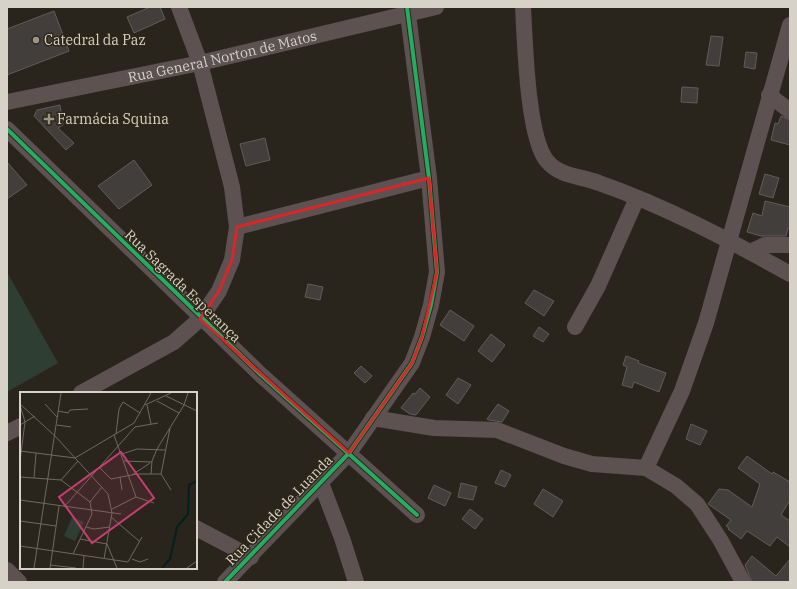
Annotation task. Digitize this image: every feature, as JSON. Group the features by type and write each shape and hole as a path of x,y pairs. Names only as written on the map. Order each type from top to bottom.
{"street":[{"path":"83,392 174,342 200,319 218,291 232,260 237,227 232,188 200,63 179,7"},
{"name":"Rua General Norton de Matos","path":"7,102 200,63 408,10 436,7"},
{"path":"523,7 530,105 539,148 547,161 558,170 569,175 598,182 730,240 790,274"},
{"name":"Rua Cidade de Luanda","path":"225,582 349,453 412,363 431,305 437,272 429,178 408,10"},
{"path":"646,468 682,391 706,323 769,95 790,25"},
{"path":"769,95 790,111"},
{"name":"Rua Sagrada Esperança","path":"7,129 200,319 417,515"},
{"path":"237,227 429,178"},
{"path":"575,327 598,286 637,198"},
{"path":"750,252 765,245 790,245"},
{"path":"373,418 434,428 497,430 564,456 592,464 646,468 676,486 697,504 721,541 743,582"},
{"path":"7,433 20,426"},
{"path":"321,483 342,538 356,582"},
{"path":"197,529 251,556"},
{"path":"7,570 19,582"}],"highlighted area":[{"path":"429,178 437,272 422,337 412,363 349,453 200,319 219,291 232,260 237,227"}],"green space":[{"path":"7,272 58,363 7,392"}],"building":[{"path":"150,7 160,7 165,19 134,33 127,17"},
{"name":"Catedral da Paz","path":"54,11 69,51 7,75 7,29"},
{"path":"711,36 723,37 719,66 706,65"},
{"path":"746,52 757,53 755,69 744,67"},
{"path":"682,87 698,88 697,103 681,102"},
{"name":"Farmácia Squina","path":"60,105 63,125 58,128 74,143 66,150 34,116 37,110"},
{"path":"781,116 790,120 790,145 771,140 775,123 778,124"},
{"path":"265,138 270,160 246,166 240,144"},
{"path":"134,160 152,185 119,209 98,186"},
{"path":"7,162 27,185 7,199"},
{"path":"765,174 779,178 773,198 759,194"},
{"path":"765,201 790,207 790,229 788,228 786,236 761,236 747,232 753,213 762,216"},
{"path":"308,284 323,287 320,300 305,297"},
{"path":"534,290 554,301 544,316 525,303"},
{"path":"450,310 474,326 464,341 440,325"},
{"path":"539,327 549,334 543,342 533,336"},
{"path":"491,334 505,345 492,362 478,351"},
{"path":"626,356 639,361 638,363 666,373 659,392 634,382 632,388 622,385 627,367 623,365"},
{"path":"361,366 372,376 365,383 354,373"},
{"path":"458,378 471,385 458,404 446,395"},
{"path":"420,388 430,397 416,415 410,414 401,408 413,393 415,394"},
{"path":"498,404 509,411 502,422 487,419"},
{"path":"691,424 707,431 700,445 686,439"},
{"path":"747,456 772,474 773,472 790,482 790,500 781,515 790,521 790,547 777,537 770,546 747,531 741,539 726,526 731,520 708,504 719,489 728,490 752,507 760,484 738,468"},
{"path":"501,470 511,475 505,487 495,483"},
{"path":"461,483 477,487 473,500 458,497"},
{"path":"434,485 451,493 445,506 428,498"},
{"path":"543,489 563,501 553,517 534,504"},
{"path":"470,509 483,519 475,529 462,519"},
{"path":"752,556 776,576 790,559 790,582 752,582 745,565"}],"cycle path":[{"path":"225,582 349,453 412,363 422,337 431,305 437,272 429,178 407,7"},
{"path":"7,129 261,375 417,515"}],"place":[{"name":"Catedral da Paz","path":"36,40"},
{"name":"Farmácia Squina","path":"49,119"}]}
